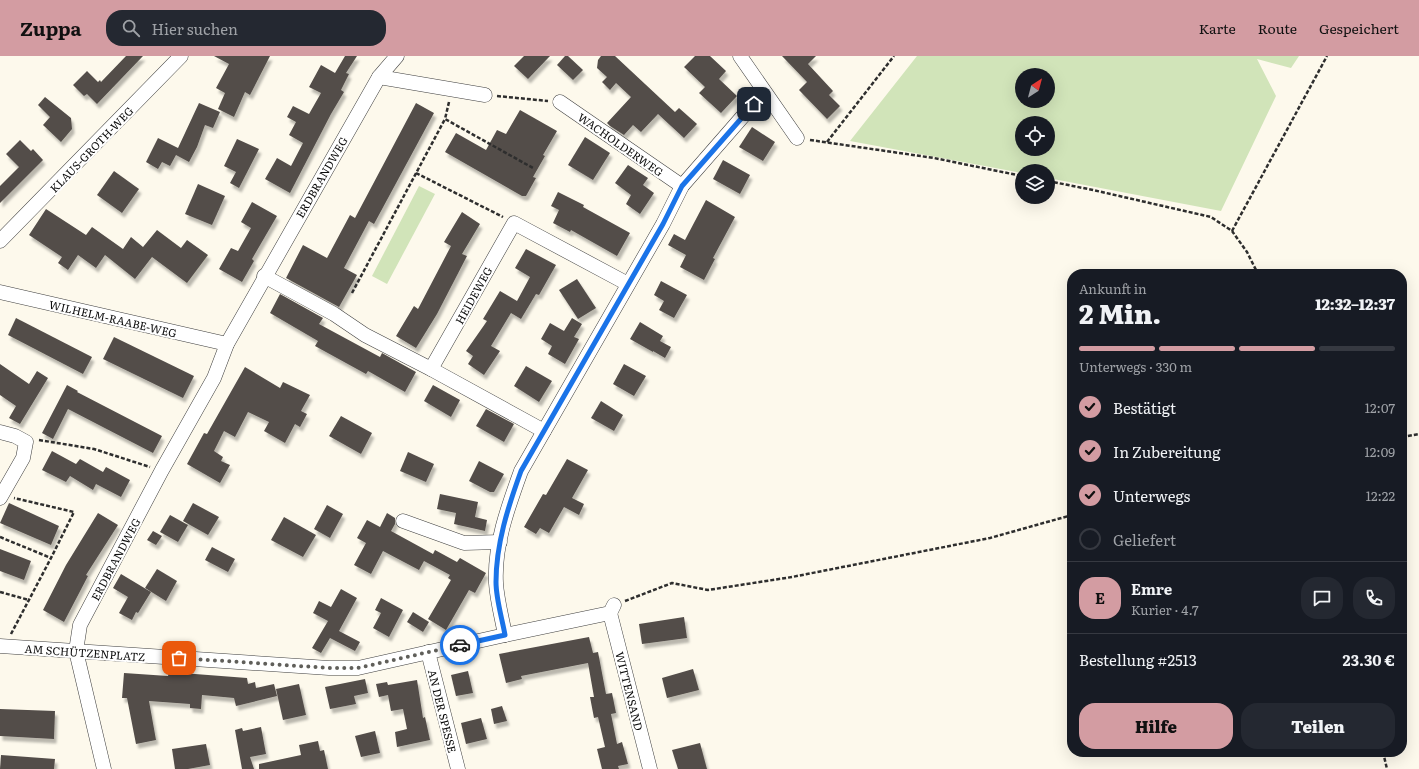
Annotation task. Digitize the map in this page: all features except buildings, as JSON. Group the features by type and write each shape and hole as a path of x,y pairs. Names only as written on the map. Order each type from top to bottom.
{"street":[{"name":"KLAUS-GROTH-WEG","path":"0,241 182,56"},
{"name":"ERDBRANDWEG","path":"76,651 80,625 162,470 214,378 227,344 264,276 378,77 398,56"},
{"path":"740,56 797,138"},
{"path":"378,77 485,95"},
{"path":"505,635 496,583 500,542 508,508 521,471 663,224 682,186 764,92"},
{"name":"WACHOLDERWEG","path":"560,102 682,186"},
{"path":"514,223 628,284"},
{"name":"HEIDEWEG","path":"431,369 514,223"},
{"path":"264,276 334,314 365,335 431,369 544,431"},
{"name":"WILHELM-RAABE-WEG","path":"0,292 227,344"},
{"path":"0,432 15,436 26,442 23,458 1,496"},
{"path":"403,521 464,543 500,542"},
{"name":"AM SCHÜTZENPLATZ","path":"2,646 329,668 358,668 612,609"},
{"name":"WITTENSAND","path":"612,609 650,769"},
{"path":"76,651 103,768"},
{"name":"AN DER SPESSE","path":"428,652 458,769"}],"path":[{"path":"827,142 894,56"},
{"path":"1232,231 1327,56"},
{"path":"352,293 445,119 452,90"},
{"path":"485,95 560,102"},
{"path":"445,119 533,168"},
{"path":"797,138 934,158 1015,175"},
{"path":"416,173 514,223"},
{"path":"1055,182 1211,217 1232,231 1247,252 1256,269"},
{"path":"1407,436 1419,434"},
{"path":"26,442 40,440 94,449 162,470"},
{"path":"1,496 74,512 29,600 2,646"},
{"path":"612,609 672,583 708,590 792,577 990,538 1067,516"},
{"path":"0,537 51,558"},
{"path":"0,592 29,600"},
{"path":"1384,757 1388,769"}],"green space":[{"path":"917,56 1299,56 1291,68 1257,59 1276,96 1221,211 1055,179 1055,164 1015,164 1015,172 850,141"},
{"path":"419,186 435,194 387,284 372,276"}],"way so far":[{"path":"179,658 329,668 358,668 460,645"}],"route":[{"path":"460,645 505,635 496,583 499,547 508,508 521,471 663,224 682,186 754,104"}]}
